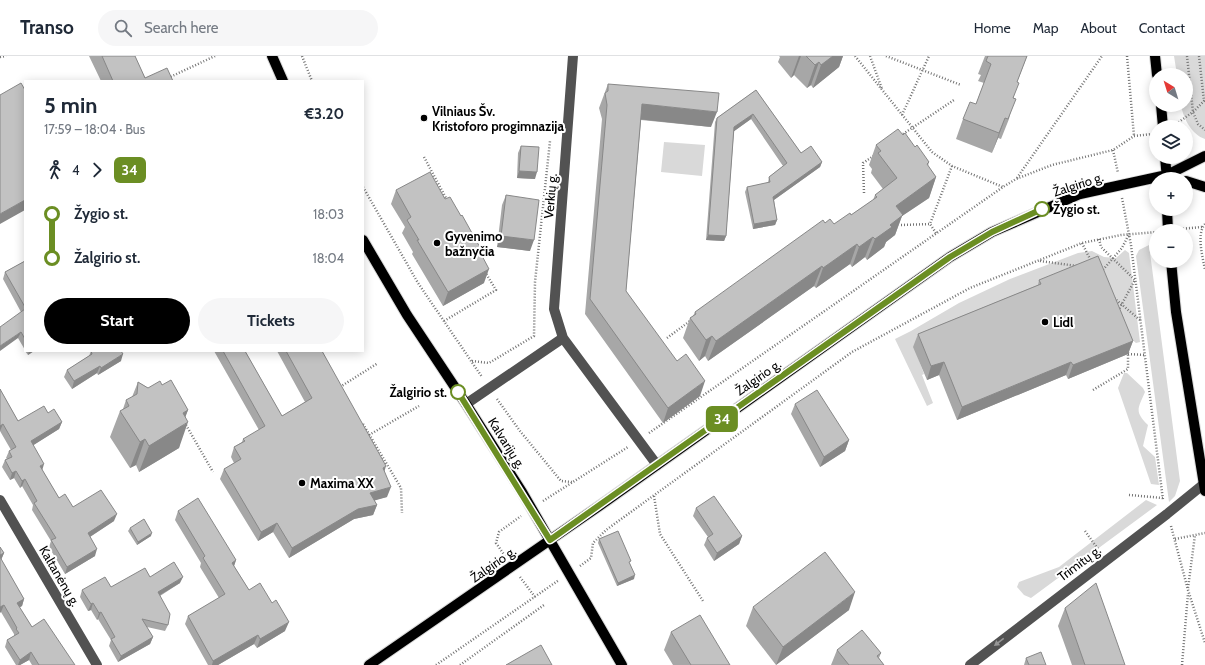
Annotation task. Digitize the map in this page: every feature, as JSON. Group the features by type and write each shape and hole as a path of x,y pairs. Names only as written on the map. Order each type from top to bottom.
{"main road":[{"path":"272,56 283,80"},
{"path":"1155,56 1157,68"},
{"name":"Žalgirio g.","path":"1176,172 1205,156"},
{"name":"Žalgirio g.","path":"370,665 657,465 911,284 992,232 1080,194 1149,181"},
{"path":"1193,183 1205,187"},
{"name":"Kalvarijų g.","path":"364,242 407,315 466,404 550,540 622,665"},
{"path":"1172,268 1176,312 1204,486"}],"street":[{"name":"Verkių g.","path":"573,56 554,309 563,338 657,465"},
{"path":"466,404 563,338"},
{"name":"Trimitų g.","path":"970,665 1106,559 1204,486"},
{"name":"Kaltanėnų g.","path":"0,500 97,665"}],"path":[{"path":"0,57 6,56"},
{"path":"164,80 215,56"},
{"path":"302,56 312,80"},
{"path":"855,56 932,152 952,166 1003,186"},
{"path":"870,56 883,91"},
{"path":"886,56 961,85"},
{"path":"902,115 929,56"},
{"path":"1016,179 1102,56"},
{"path":"1127,56 1134,136"},
{"path":"1187,56 1188,68"},
{"path":"1182,120 1193,112 1204,100 1199,56"},
{"path":"900,137 954,100"},
{"path":"1193,112 1198,124 1205,130"},
{"path":"364,188 418,283 489,388 520,431 561,481 572,482 639,440 1003,186 1016,179 1052,165 1113,150 1134,136 1149,135"},
{"path":"471,361 489,363 534,336 535,282 550,141"},
{"path":"864,193 863,163 875,154"},
{"path":"424,157 450,206"},
{"path":"930,224 952,166"},
{"path":"901,225 930,224"},
{"path":"930,224 936,233"},
{"path":"1205,224 1202,227 1201,238 1205,270"},
{"path":"606,530 852,352 970,288 1082,243 1129,234 1149,233"},
{"path":"1097,276 1122,248 1129,234"},
{"path":"1129,234 1163,498 1188,590 1205,643"},
{"path":"1099,239 1101,247 1112,260 1135,280"},
{"path":"1082,243 1094,268"},
{"path":"1039,261 1078,266"},
{"path":"444,321 496,290 484,269"},
{"path":"1118,312 1135,280"},
{"path":"1112,296 1140,320"},
{"path":"667,338 694,318"},
{"path":"1092,390 1128,369 1128,354 1125,345"},
{"path":"1128,354 1145,355"},
{"path":"340,387 378,363"},
{"path":"337,381 344,394"},
{"path":"369,434 419,406"},
{"path":"183,420 213,472"},
{"path":"361,421 401,488 402,513"},
{"path":"654,496 660,534 703,601"},
{"path":"1130,496 1163,498"},
{"path":"1085,531 1106,559"},
{"path":"1175,539 1205,532"},
{"path":"1182,665 1188,590 1195,535"},
{"path":"436,665 535,598 512,566"},
{"path":"460,665 544,606"}],"shaded area":[{"path":"1174,56 1205,56 1205,139 1193,131 1193,120 1186,120 1183,112 1193,112 1193,68 1176,68"},
{"path":"664,142 705,145 702,176 661,172"},
{"path":"1149,245 1149,268 1152,268 1180,481 1175,496 1169,502 1136,256 1139,250"},
{"path":"1125,250 1129,253 1140,342 1136,343 1119,329 914,347 924,374 922,375 933,403 927,406 895,339 959,303 1010,279 1078,253 1092,251 1104,257 1116,258"},
{"path":"1124,373 1127,373 1143,388 1145,392 1139,406 1139,413 1148,425 1143,446 1155,457 1159,485 1151,484 1118,388"},
{"path":"1146,500 1157,505 1031,598 1024,595 1017,587 1019,582 1059,567"}],"building":[{"path":"102,56 135,56 145,78 167,68 173,80 113,80"},
{"path":"806,56 833,56 821,65 819,62 815,65"},
{"path":"988,56 1027,56 1017,82 1019,83 1013,98 1016,99 1008,119 1005,118 999,133 963,119 970,102 976,104 991,64 986,61"},
{"path":"21,83 24,88 24,201 0,214 0,95"},
{"path":"608,84 719,93 717,112 642,104 626,291 677,361 686,354 705,381 668,408 590,299 607,105 605,93 608,91"},
{"path":"756,90 801,153 811,146 822,162 773,197 777,220 754,224 747,187 770,182 769,177 787,163 753,114 734,127 726,236 708,235 717,118"},
{"path":"898,129 903,135 905,133 915,147 917,145 929,162 927,164 936,177 896,206 903,215 890,225 892,227 875,239 873,237 859,247 857,244 823,268 822,266 716,341 712,336 706,340 690,318 696,314 695,312 823,220 825,223 830,219 834,224 850,213 851,215 877,197 875,195 897,178 878,153 881,151 876,145"},
{"path":"521,146 539,147 537,172 519,171"},
{"name":"Gyvenimo bažnyčia","path":"430,172 445,199 450,197 461,216 462,215 482,251 480,252 489,269 448,292 417,240 419,240 407,220 411,217 396,190"},
{"path":"506,195 539,200 534,240 501,236"},
{"name":"Lidl","path":"1098,256 1133,341 1073,365 1071,362 962,407 944,362 931,366 918,334 1041,284 1039,280"},
{"path":"24,262 24,305 5,272"},
{"path":"24,310 24,337 21,332 0,346 0,327"},
{"path":"91,352 122,352 123,354 101,368 100,366 74,381 67,370 92,354"},
{"name":"Maxima XX","path":"224,352 246,352 282,416 312,398 287,352 323,352 386,466 383,468 391,487 370,493 377,505 358,509 292,548 277,523 261,532 224,469 241,459 234,447 245,441 243,439 265,426"},
{"path":"171,380 188,410 183,413 188,422 149,446 145,439 140,442 120,411 129,406 126,400 137,394 138,382 148,388 160,381 162,385"},
{"path":"0,389 18,421 44,406 48,413 54,409 62,422 31,441 44,464 40,466 59,498 65,494 73,507 101,490 117,514 88,533 97,549 67,567 51,540 56,538 34,503 37,501 25,479 22,481 16,471 12,473 5,460 12,457 9,451 16,447 3,424 0,426"},
{"path":"817,390 849,440 824,457 795,404"},
{"path":"714,496 742,536 717,553 707,538 713,534 696,508"},
{"path":"198,498 236,560 232,563 249,590 260,583 272,603 276,600 289,622 260,639 258,635 213,661 188,616 225,594 203,558 205,556 178,511"},
{"path":"144,519 152,533 138,542 130,528"},
{"path":"618,531 631,561 629,562 635,575 618,583 599,539"},
{"path":"0,547 4,553 0,555"},
{"path":"825,552 855,592 783,647 753,607"},
{"path":"0,557 24,599 17,603 32,627 44,619 75,665 39,665 31,652 20,660 7,640 19,633 4,605 0,607"},
{"path":"174,562 183,577 158,592 170,614 168,625 142,619 153,637 121,656 111,639 115,637 101,612 99,613 93,603 91,604 82,590 105,577 111,587 145,568 150,577"},
{"path":"1096,583 1125,665 1085,665 1065,608"},
{"path":"700,615 730,665 691,665 671,632"},
{"path":"862,630 881,653 877,656 884,665 849,665 837,650"},
{"path":"541,645 552,665 506,665"},
{"path":"1041,652 1046,665 1029,665 1026,658"}],"bus line":[{"name":"34","path":"458,392 522,492 550,540 950,257 992,232 1042,209"}],"place":[{"name":"Vilniaus Šv. Kristoforo progimnazija","path":"424,118"},
{"name":"Žygio st.","path":"1042,209"},
{"name":"Gyvenimo bažnyčia","path":"437,243"},
{"name":"Lidl","path":"1045,322"},
{"name":"Žalgirio st.","path":"458,392"},
{"name":"Maxima XX","path":"302,483"}]}
